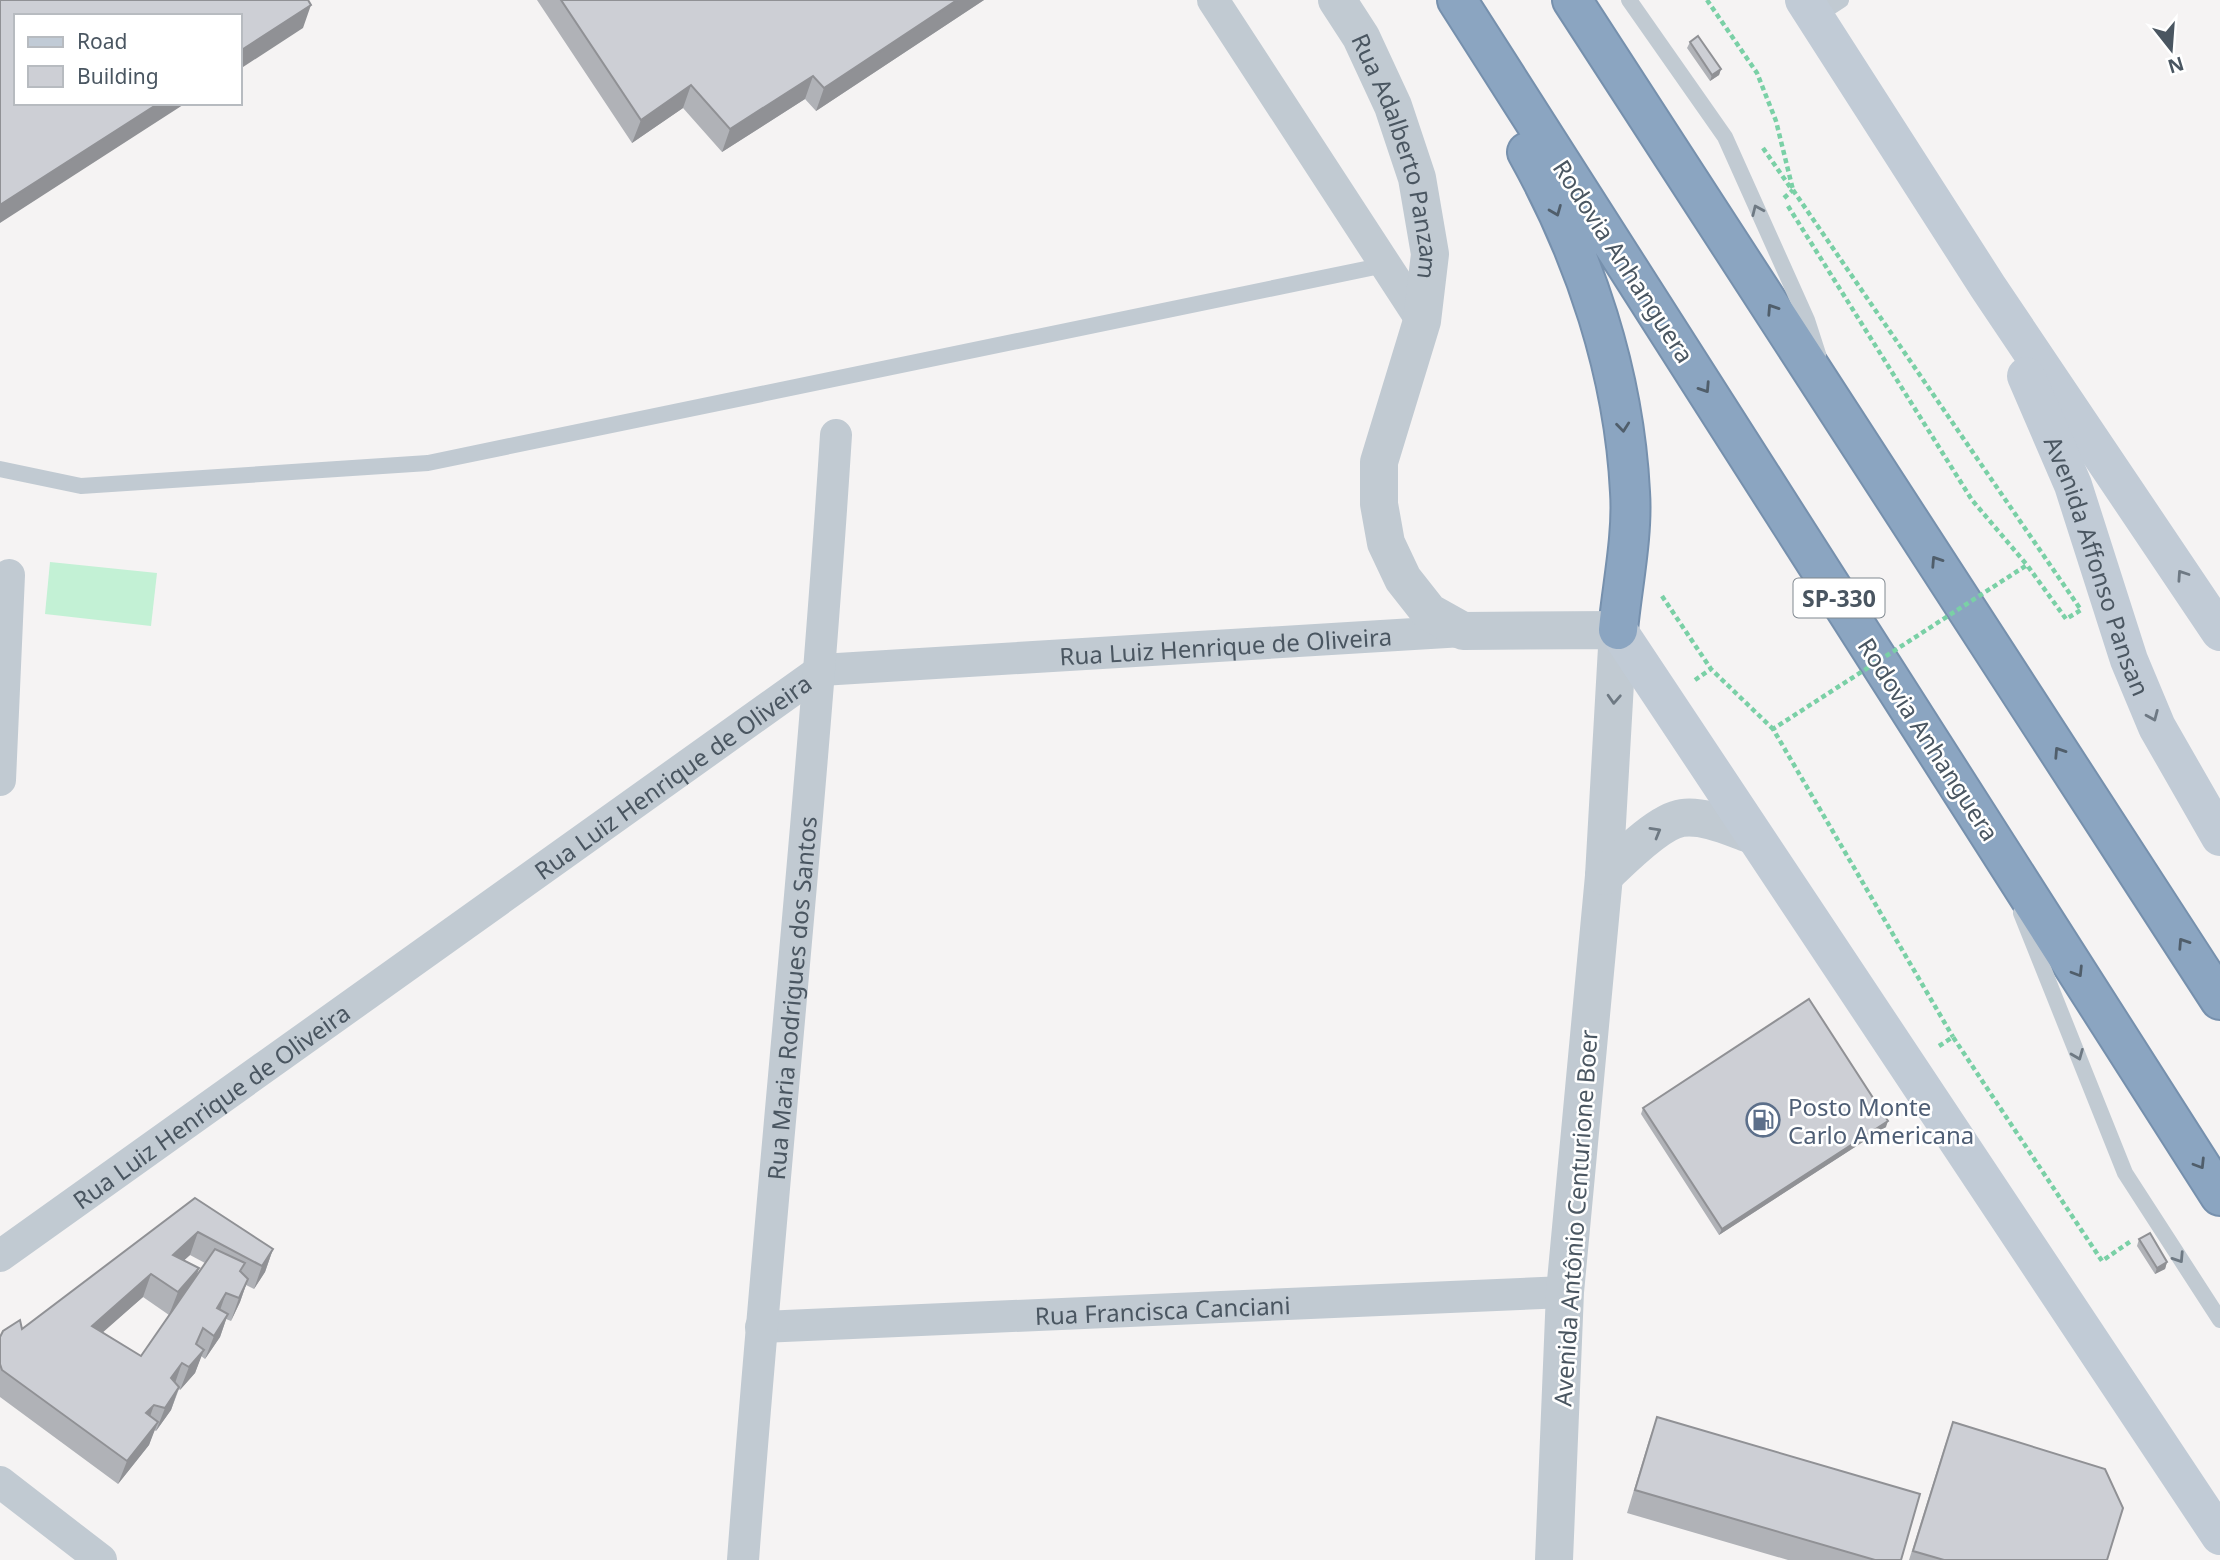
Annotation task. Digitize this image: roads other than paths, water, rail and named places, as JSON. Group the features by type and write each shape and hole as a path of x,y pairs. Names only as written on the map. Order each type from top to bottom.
{"highway":[{"path":"1443,0 1548,189 1598,315 1619,389 1630,494 1618,631"},
{"name":"Rodovia Anhanguera","path":"1457,0 2220,1196"},
{"path":"1572,0 2220,1000"}],"main road":[{"name":"Avenida Affonso Pansan","path":"1820,6 1988,287 2220,632"},
{"name":"Avenida Affonso Pansan","path":"1988,287 2073,485 2129,660 2157,727 2220,837"},
{"path":"1618,631 1750,834 1909,1066 2220,1536"}],"street":[{"path":"1213,0 1422,321"},
{"name":"Rua Adalberto Panzam","path":"1337,0 1361,37 1393,106 1417,178 1430,254 1422,321 1379,462 1379,504 1386,543 1403,579 1429,612 1463,631"},
{"name":"Rua Maria Rodrigues dos Santos","path":"743,1560 761,1327 821,670 836,435"},
{"path":"0,780 9,575"},
{"path":"1463,631 1618,631"},
{"name":"Rua Luiz Henrique de Oliveira","path":"0,1256 821,670 1463,631"},
{"name":"Avenida Antônio Centurione Boer","path":"1554,1560 1565,1292 1604,876 1618,631"},
{"path":"1604,876 1640,842 1681,818 1716,822 1750,834"},
{"name":"Rua Francisca Canciani","path":"761,1327 1565,1292"},
{"path":"0,1482 100,1560"}],"lane":[{"path":"1629,0 1725,137 1807,320 1838,410"},
{"path":"0,469 81,486 428,463 1385,265"},
{"path":"1989,833 2126,1173 2220,1320"}],"place":[{"name":"Posto Monte Carlo Americana","path":"1763,1120"}]}
